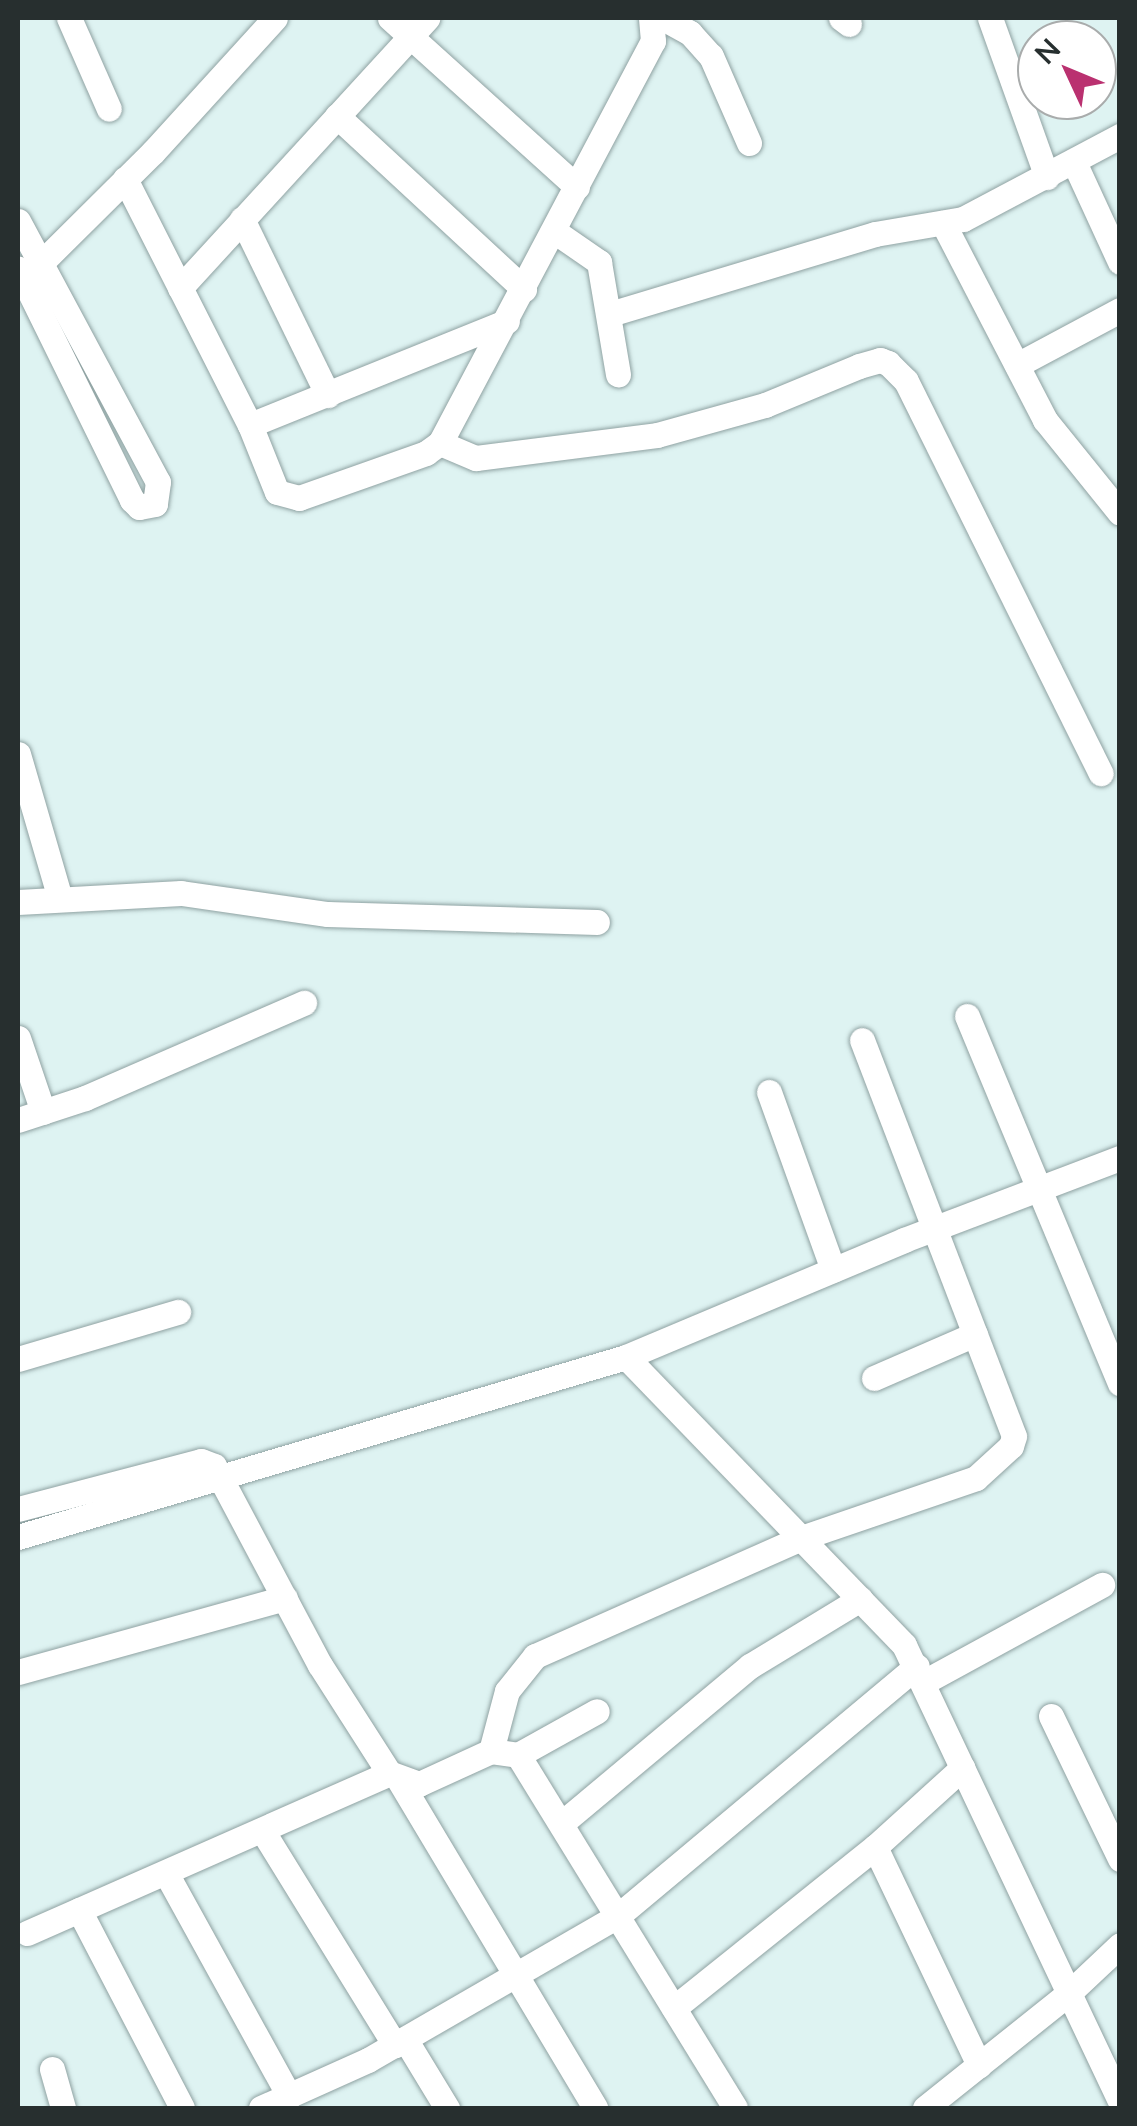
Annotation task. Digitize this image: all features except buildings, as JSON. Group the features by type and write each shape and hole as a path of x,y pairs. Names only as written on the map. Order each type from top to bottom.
{"street":[{"path":"69,18 109,109"},
{"path":"27,271 125,179 275,18"},
{"path":"390,18 419,27 577,187"},
{"path":"125,179 250,425 277,492 285,498 299,498 426,454 440,443 653,40 651,18"},
{"path":"663,18 690,33 712,56 749,143"},
{"path":"990,18 1048,177"},
{"path":"180,288 419,27"},
{"path":"337,116 524,288"},
{"path":"610,314 875,234 963,220 1120,136"},
{"path":"1074,162 1120,262"},
{"path":"242,219 328,394"},
{"path":"18,221 27,271 132,500 139,507 155,504 158,482 27,271"},
{"path":"944,223 1046,420 1120,514"},
{"path":"554,231 600,262 618,374"},
{"path":"1017,365 1120,310"},
{"path":"250,425 507,320"},
{"path":"440,443 476,458 657,435 765,405 859,366 880,360 888,363 906,380 1100,774"},
{"path":"18,754 60,899"},
{"path":"18,902 181,893 327,914 597,922"},
{"path":"18,1120 85,1098 304,1003"},
{"path":"967,1016 1120,1383"},
{"path":"18,1038 43,1112"},
{"path":"490,1752 507,1691 535,1656 800,1538 976,1478 1011,1446 1014,1436 862,1040"},
{"path":"769,1092 832,1270"},
{"path":"18,1537 222,1480 626,1357 934,1228 1120,1158"},
{"path":"18,1359 178,1312"},
{"path":"874,1378 975,1334"},
{"path":"626,1357 904,1645 1115,2101"},
{"path":"18,1509 201,1461 214,1466 320,1665 394,1777 594,2108"},
{"path":"262,2108 400,2042 619,1916 920,1674 1102,1585"},
{"path":"18,1672 285,1598"},
{"path":"562,1823 750,1666 860,1599"},
{"path":"27,1932 394,1777 419,1784 490,1752 518,1754 597,1711"},
{"path":"1051,1716 1120,1859"},
{"path":"518,1754 735,2108"},
{"path":"674,2008 875,1847 962,1768"},
{"path":"262,1830 446,2108"},
{"path":"875,1847 979,2065"},
{"path":"166,1873 289,2096"},
{"path":"79,1910 182,2108"},
{"path":"925,2108 1068,1994 1120,1945"},
{"path":"52,2068 63,2108"}]}
